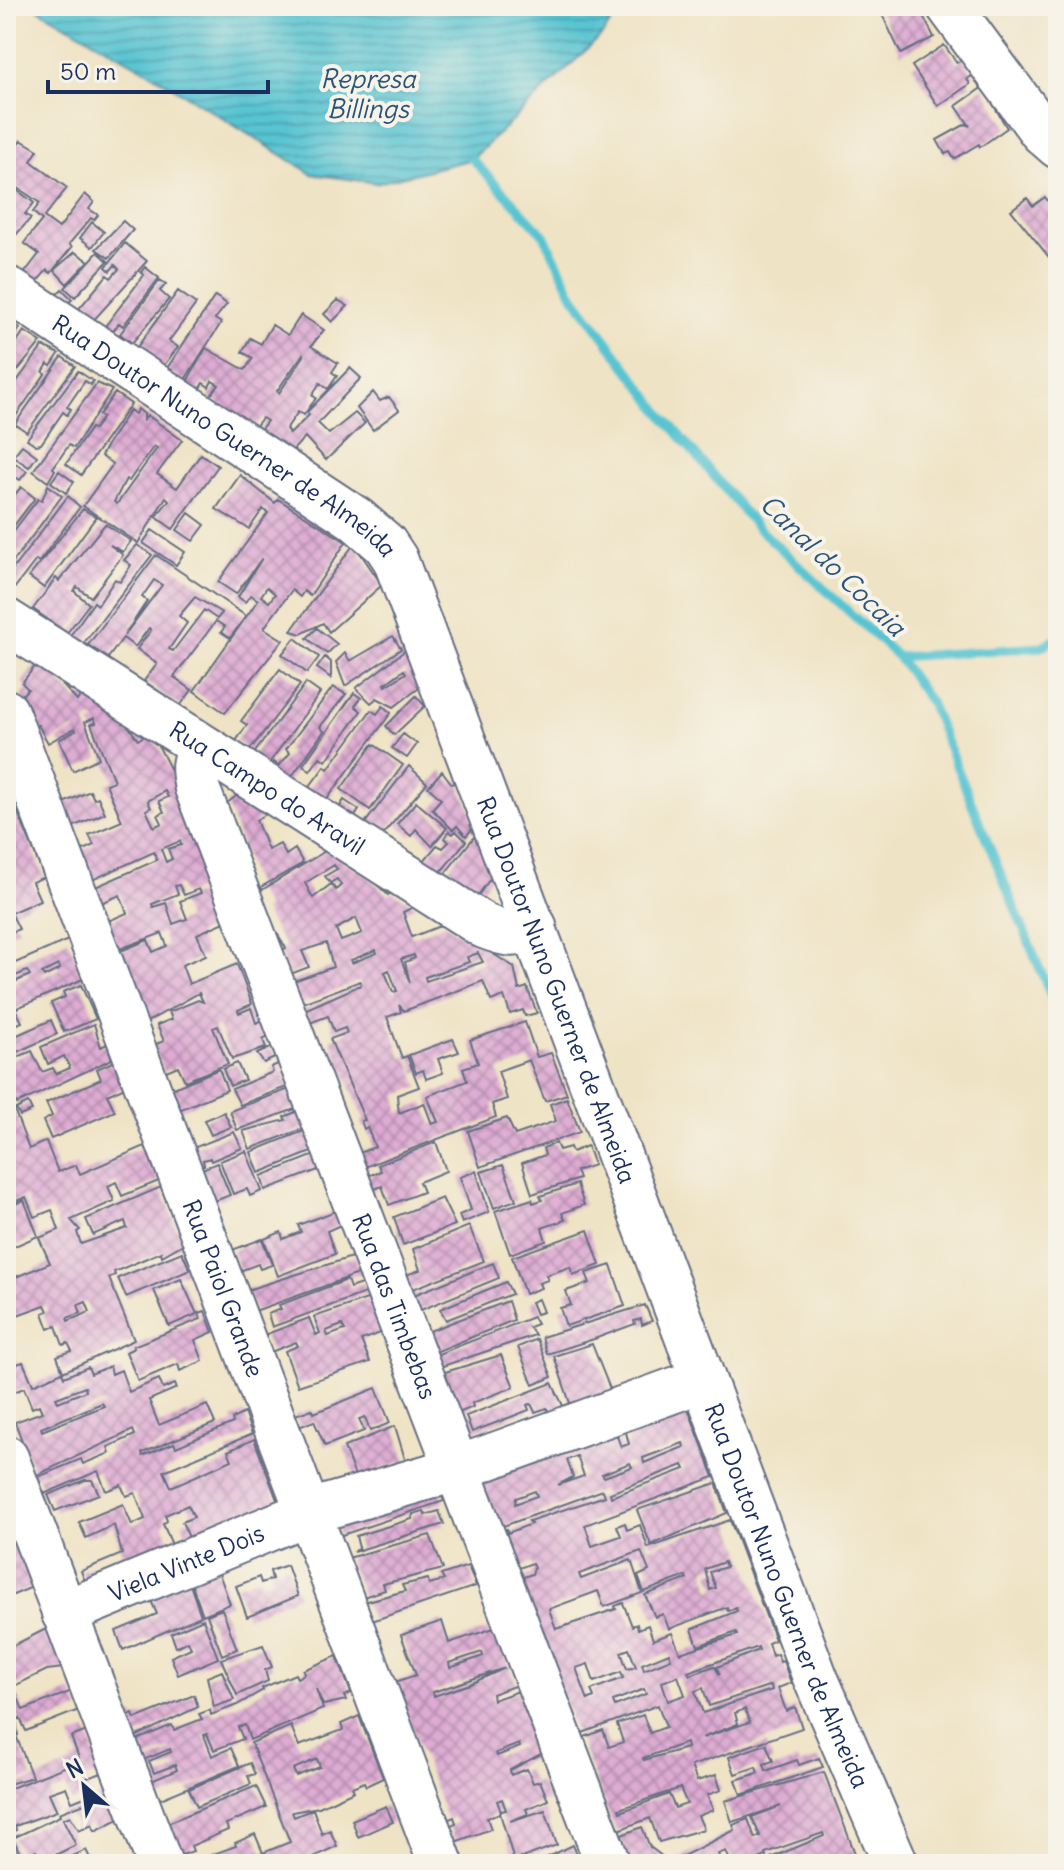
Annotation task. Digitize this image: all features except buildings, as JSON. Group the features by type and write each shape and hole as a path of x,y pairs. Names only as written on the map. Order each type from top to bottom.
{"street":[{"path":"949,6 1042,132 1058,146"},
{"name":"Rua Doutor Nuno Guerner de Almeida","path":"6,288 356,519 385,544 401,571 815,1677 896,1864"},
{"name":"Rua Campo do Aravil","path":"6,621 484,926 506,935 528,931 534,926"},
{"name":"Rua Paiol Grande","path":"6,712 441,1864"},
{"name":"Rua das Timbebas","path":"204,748 198,753 193,771 197,788 608,1864"},
{"name":"Viela Vinte Dois","path":"64,1613 309,1512 456,1469 702,1380"},
{"path":"6,1458 160,1864"}],"water":[{"name":"Represa Billings","path":"33,6 622,6 604,33 472,159 377,183 312,174 154,75"}],"waterway":[{"name":"Canal do Cocaia","path":"472,159 544,235 574,297 664,417 755,525 898,657 930,702 1058,1013"},
{"path":"898,657 1041,647 1058,637"}]}
